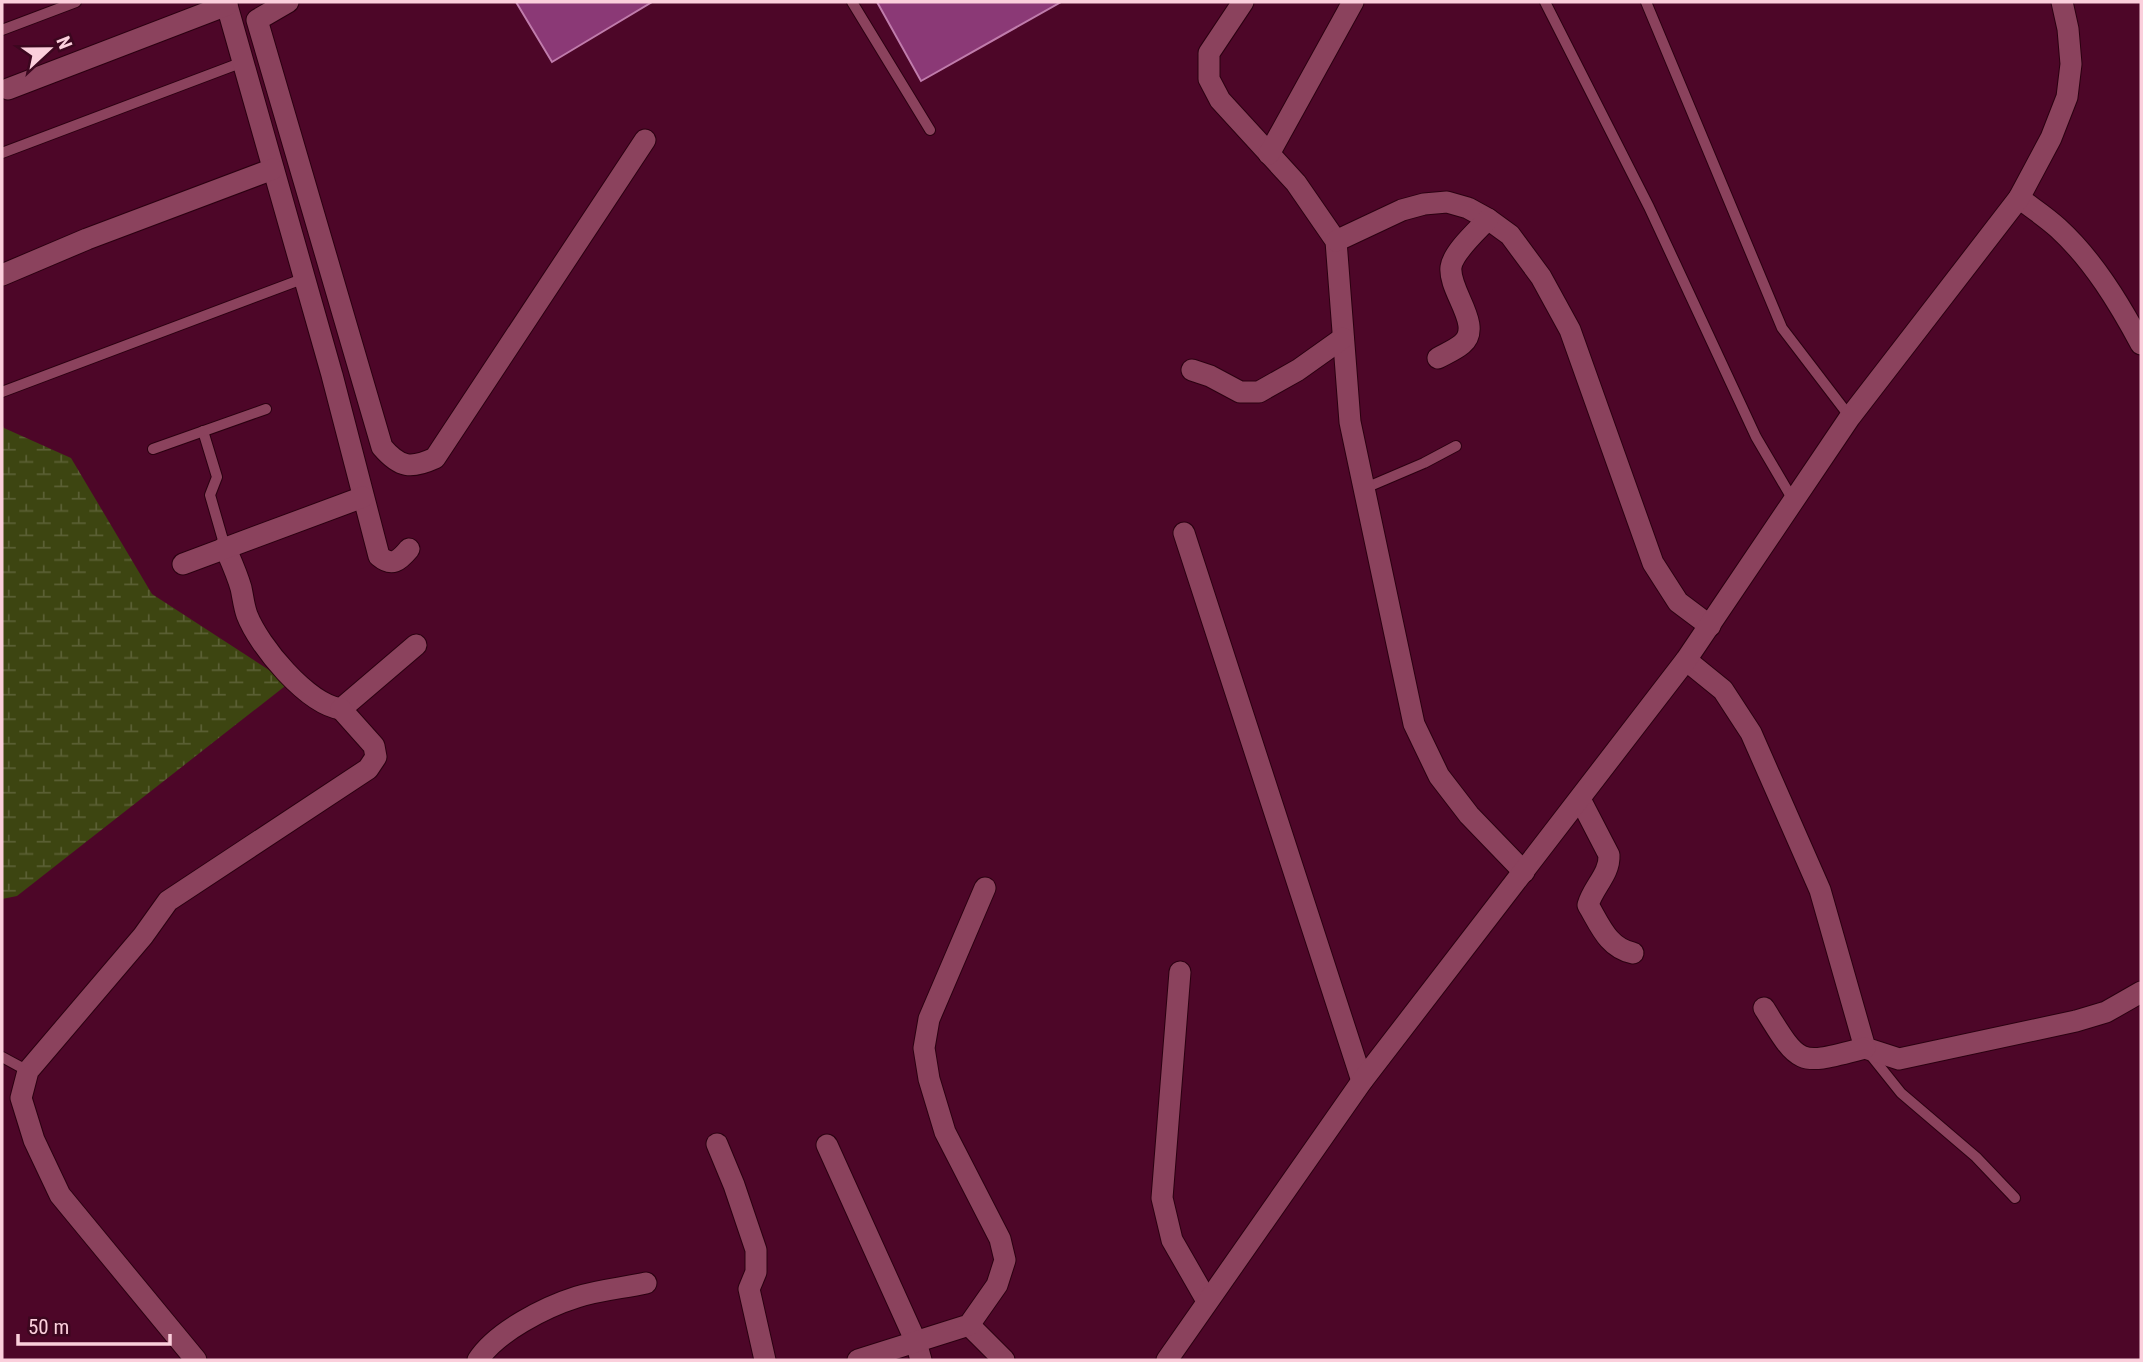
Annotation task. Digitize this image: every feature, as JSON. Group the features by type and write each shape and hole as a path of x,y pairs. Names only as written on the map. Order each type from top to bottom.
{"street":[{"path":"288,2 254,11 382,447 392,458 405,466 421,464 435,458 645,140"},
{"path":"1243,2 1209,53 1209,79 1220,100 1296,183 1336,241 1350,422 1414,724 1439,776 1469,815 1524,872"},
{"path":"1269,154 1353,2"},
{"path":"1167,1360 1362,1081 1686,660 1850,418 2019,198 2051,138 2067,97 2071,64 2062,2"},
{"path":"8,89 226,3 379,556 392,563 398,561 409,549"},
{"path":"2,275 87,239 273,169"},
{"path":"2019,198 2058,228 2087,259 2127,318 2141,344"},
{"path":"1336,241 1402,211 1423,204 1447,202 1468,208 1510,235 1541,276 1570,330 1653,563 1678,602 1710,626"},
{"path":"1438,358 1463,344 1470,334 1468,315 1457,295 1451,264 1488,219"},
{"path":"1192,370 1240,392 1259,392 1298,370 1343,338"},
{"path":"183,564 363,497"},
{"path":"1184,533 1362,1081"},
{"path":"195,1360 60,1195 34,1140 21,1098 28,1071 143,936 168,901 368,769 376,757 374,746 341,709 330,708 312,697 260,640 246,614 240,586 225,547"},
{"path":"341,709 416,645"},
{"path":"1686,660 1723,690 1751,733 1820,890 1865,1048"},
{"path":"1580,799 1609,855 1610,864 1592,891 1588,905 1604,933 1618,949 1633,953"},
{"path":"858,1360 918,1351 969,1325 996,1285 1005,1261 1000,1239 945,1132 929,1079 925,1048 929,1019 985,888"},
{"path":"1180,972 1162,1198 1172,1240 1207,1301"},
{"path":"1764,1008 1788,1047 1804,1059 1822,1059 1865,1048 1899,1059 2076,1021 2106,1012 2141,992"},
{"path":"717,1144 757,1250 756,1272 749,1289 765,1360"},
{"path":"827,1145 918,1351"},
{"path":"478,1360 485,1350 512,1326 576,1297 646,1283"},
{"path":"969,1325 1003,1360"}],"lane":[{"path":"2,30 76,2"},
{"path":"852,2 930,130"},
{"path":"1545,2 1648,207 1756,437 1793,500"},
{"path":"1646,2 1782,328 1850,418"},
{"path":"2,153 243,62"},
{"path":"2,392 304,278"},
{"path":"153,449 266,409"},
{"path":"203,431 216,477 209,495 225,547"},
{"path":"1363,489 1456,446"},
{"path":"1865,1048 1901,1093 1976,1157 2015,1198"},
{"path":"2,1057 28,1071"}],"green space":[{"path":"2,424 4,428 71,458 152,594 289,683 17,896 2,899"}],"building":[{"path":"516,2 652,2 552,62"},
{"path":"877,2 1061,2 921,81"}]}
